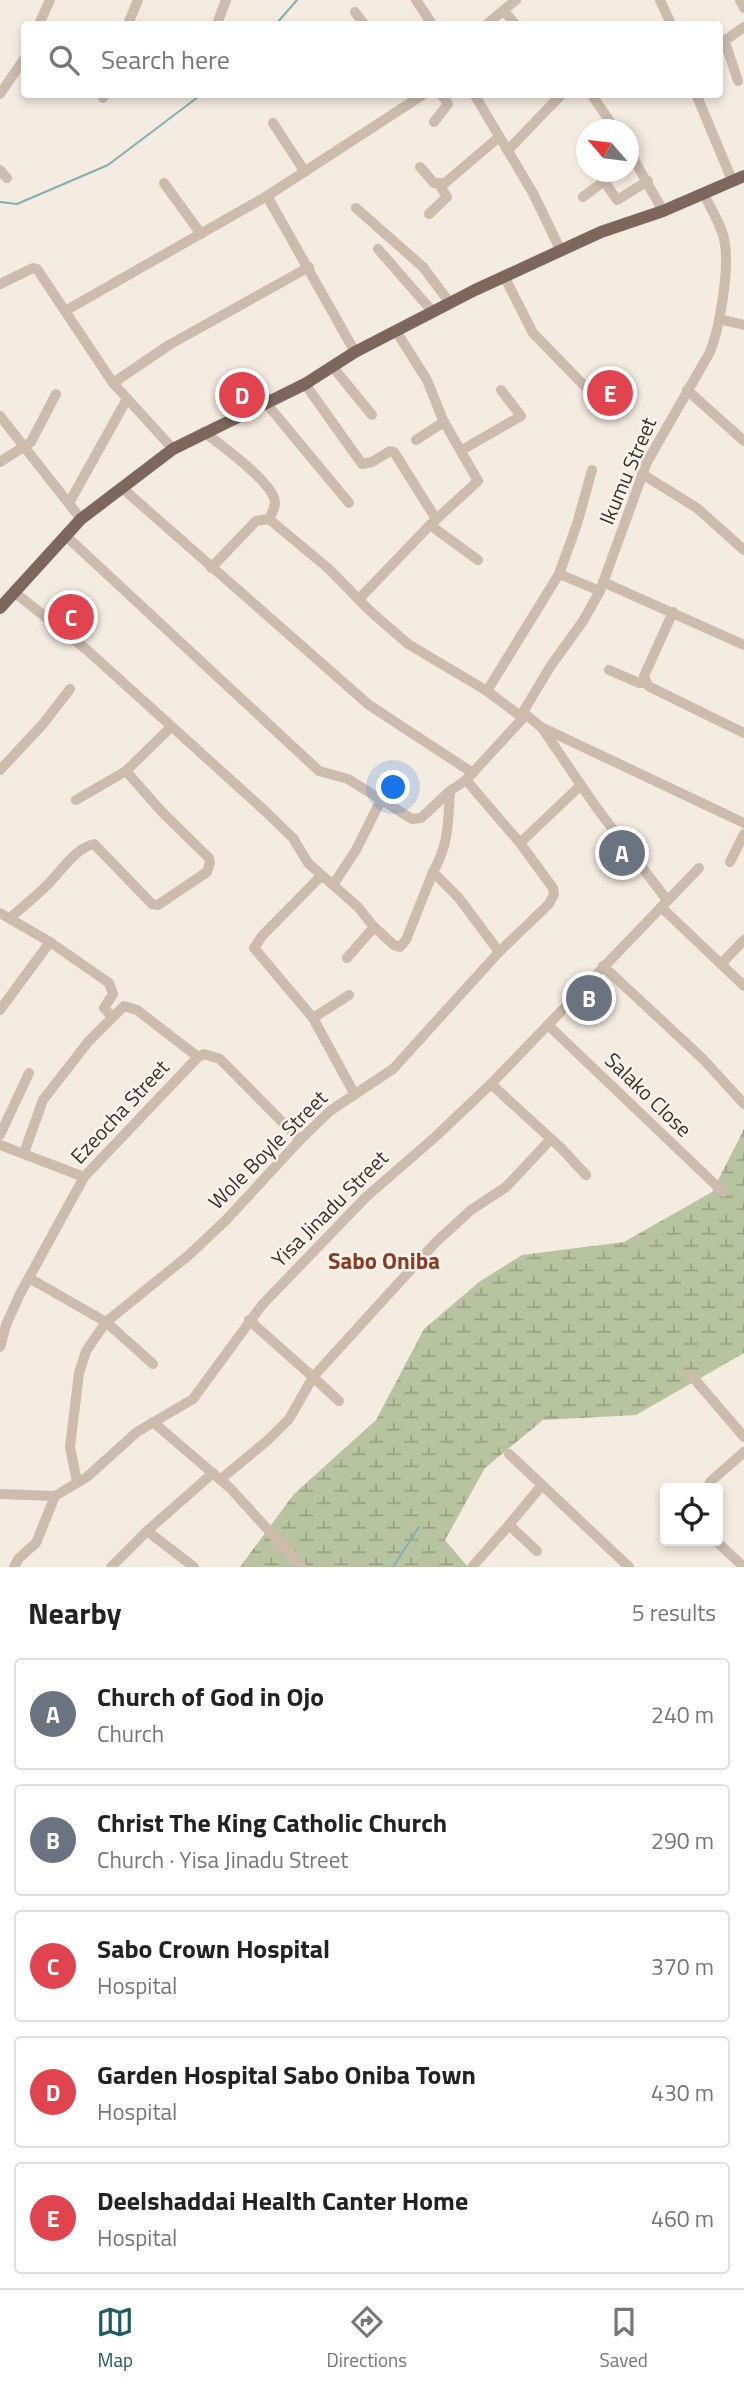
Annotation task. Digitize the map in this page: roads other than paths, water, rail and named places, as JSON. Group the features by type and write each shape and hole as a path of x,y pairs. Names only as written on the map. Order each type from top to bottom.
{"main road":[{"path":"0,608 81,519 173,449 305,384 355,352 503,276 601,232 663,211 738,178"}],"street":[{"path":"40,21 50,0"},
{"path":"129,21 138,0"},
{"path":"218,21 226,0"},
{"path":"416,0 430,21"},
{"path":"490,21 516,0"},
{"path":"660,0 670,21"},
{"path":"504,11 512,21"},
{"path":"355,12 362,21"},
{"path":"723,42 744,27"},
{"path":"723,46 737,81"},
{"path":"0,94 21,63"},
{"path":"65,311 267,196 416,98"},
{"path":"435,122 448,104 444,98"},
{"path":"476,98 533,193 561,251"},
{"path":"508,150 558,98"},
{"path":"594,98 609,119"},
{"path":"698,98 738,178"},
{"path":"273,123 305,172"},
{"path":"420,167 434,183 445,183 499,137"},
{"path":"639,167 663,211"},
{"path":"583,197 604,181 617,200 648,181"},
{"path":"164,183 201,234"},
{"path":"429,214 447,197 439,184"},
{"name":"Ikumu Street","path":"381,800 416,819 469,777 523,715 550,667 583,621 601,586 642,474 716,339 726,267 725,244 704,194"},
{"path":"267,196 355,352"},
{"path":"356,208 423,267 450,303"},
{"path":"378,249 432,311"},
{"path":"113,383 169,345 309,267"},
{"path":"0,284 33,268 37,269 113,383 173,449"},
{"path":"503,276 533,333 604,406"},
{"path":"719,319 744,325"},
{"path":"359,599 433,522 478,481 444,422 427,380 396,331"},
{"path":"332,366 372,415"},
{"path":"305,384 362,464 372,462 390,451 394,452 433,522 478,560"},
{"path":"462,450 520,416 501,390"},
{"path":"687,390 744,441"},
{"path":"0,462 31,442 56,394"},
{"path":"69,503 127,399"},
{"path":"266,403 349,503"},
{"path":"0,416 81,519"},
{"path":"416,440 444,422"},
{"path":"204,432 248,467 271,492 275,505 269,519"},
{"path":"487,691 559,573 577,524 592,470"},
{"path":"642,474 697,508 744,550"},
{"name":"Wole Boyle Street","path":"77,1482 70,1447 79,1373 86,1351 106,1322 189,1255 330,1111 393,1069 499,952 549,904 554,894 553,888 469,777 369,705 121,486"},
{"path":"211,568 256,520 269,519 329,569 408,644 487,691 542,728 744,823"},
{"path":"66,536 314,766 348,779 381,800 356,850 333,885"},
{"path":"559,573 673,612 744,645"},
{"path":"14,592 87,650 264,810 321,876 358,907 374,927 394,945 400,947 406,940 433,872 443,855 448,837 450,791"},
{"path":"673,612 644,676 645,682 648,686 744,733"},
{"path":"608,670 639,683 645,682"},
{"path":"0,770 43,724 70,689"},
{"path":"76,800 126,771 171,727"},
{"path":"542,728 664,903 744,986"},
{"path":"10,918 89,845 94,844 152,904 158,905 207,872 209,858 161,811 126,771"},
{"path":"520,844 581,785"},
{"path":"730,862 744,834"},
{"name":"Yisa Jinadu Street","path":"55,1496 87,1476 136,1432 193,1399 249,1320 366,1197 491,1084 699,868"},
{"path":"433,872 459,898 499,952"},
{"path":"321,876 262,936 254,948 313,1018 354,1093"},
{"path":"0,912 50,942 109,983 113,994 104,1008 112,1016"},
{"path":"346,958 374,927"},
{"path":"721,964 744,940"},
{"path":"0,1010 50,942"},
{"path":"603,966 703,1059 744,1104"},
{"path":"313,1018 349,995"},
{"path":"20,1151 43,1100 66,1068 124,1006 138,1010 198,1057 204,1054 220,1059 300,1140"},
{"name":"Salako Close","path":"548,1025 723,1192"},
{"name":"Ezeocha Street","path":"0,1347 3,1323 84,1177 198,1057"},
{"path":"0,1135 29,1073"},
{"path":"491,1084 586,1174"},
{"path":"111,1567 147,1531 268,1440 289,1419 313,1377 436,1242 471,1210 506,1187 551,1139"},
{"path":"0,1145 84,1177"},
{"path":"29,1278 106,1322 153,1364"},
{"path":"249,1320 339,1401"},
{"path":"691,1376 744,1437"},
{"path":"153,1422 217,1476 302,1567"},
{"path":"710,1482 744,1452"},
{"path":"509,1454 627,1566"},
{"path":"472,1567 542,1485"},
{"path":"0,1494 55,1496 36,1543 19,1558 14,1567"},
{"path":"509,1525 537,1551"},
{"path":"147,1531 194,1567"},
{"path":"721,1546 744,1567"}],"waterway":[{"path":"279,21 297,0"},
{"path":"0,202 17,204 108,165 197,98"},
{"path":"393,1567 419,1527"}],"place":[{"name":"Deelshaddai Health Canter Home","path":"610,393"},
{"name":"Garden Hospital Sabo Oniba Town","path":"242,395"},
{"name":"Sabo Crown Hospital","path":"71,617"},
{"name":"Church of God in Ojo","path":"622,853"},
{"name":"Christ The King Catholic Church","path":"589,998"}],"district":[{"name":"Sabo Oniba","path":"384,1261"}]}
